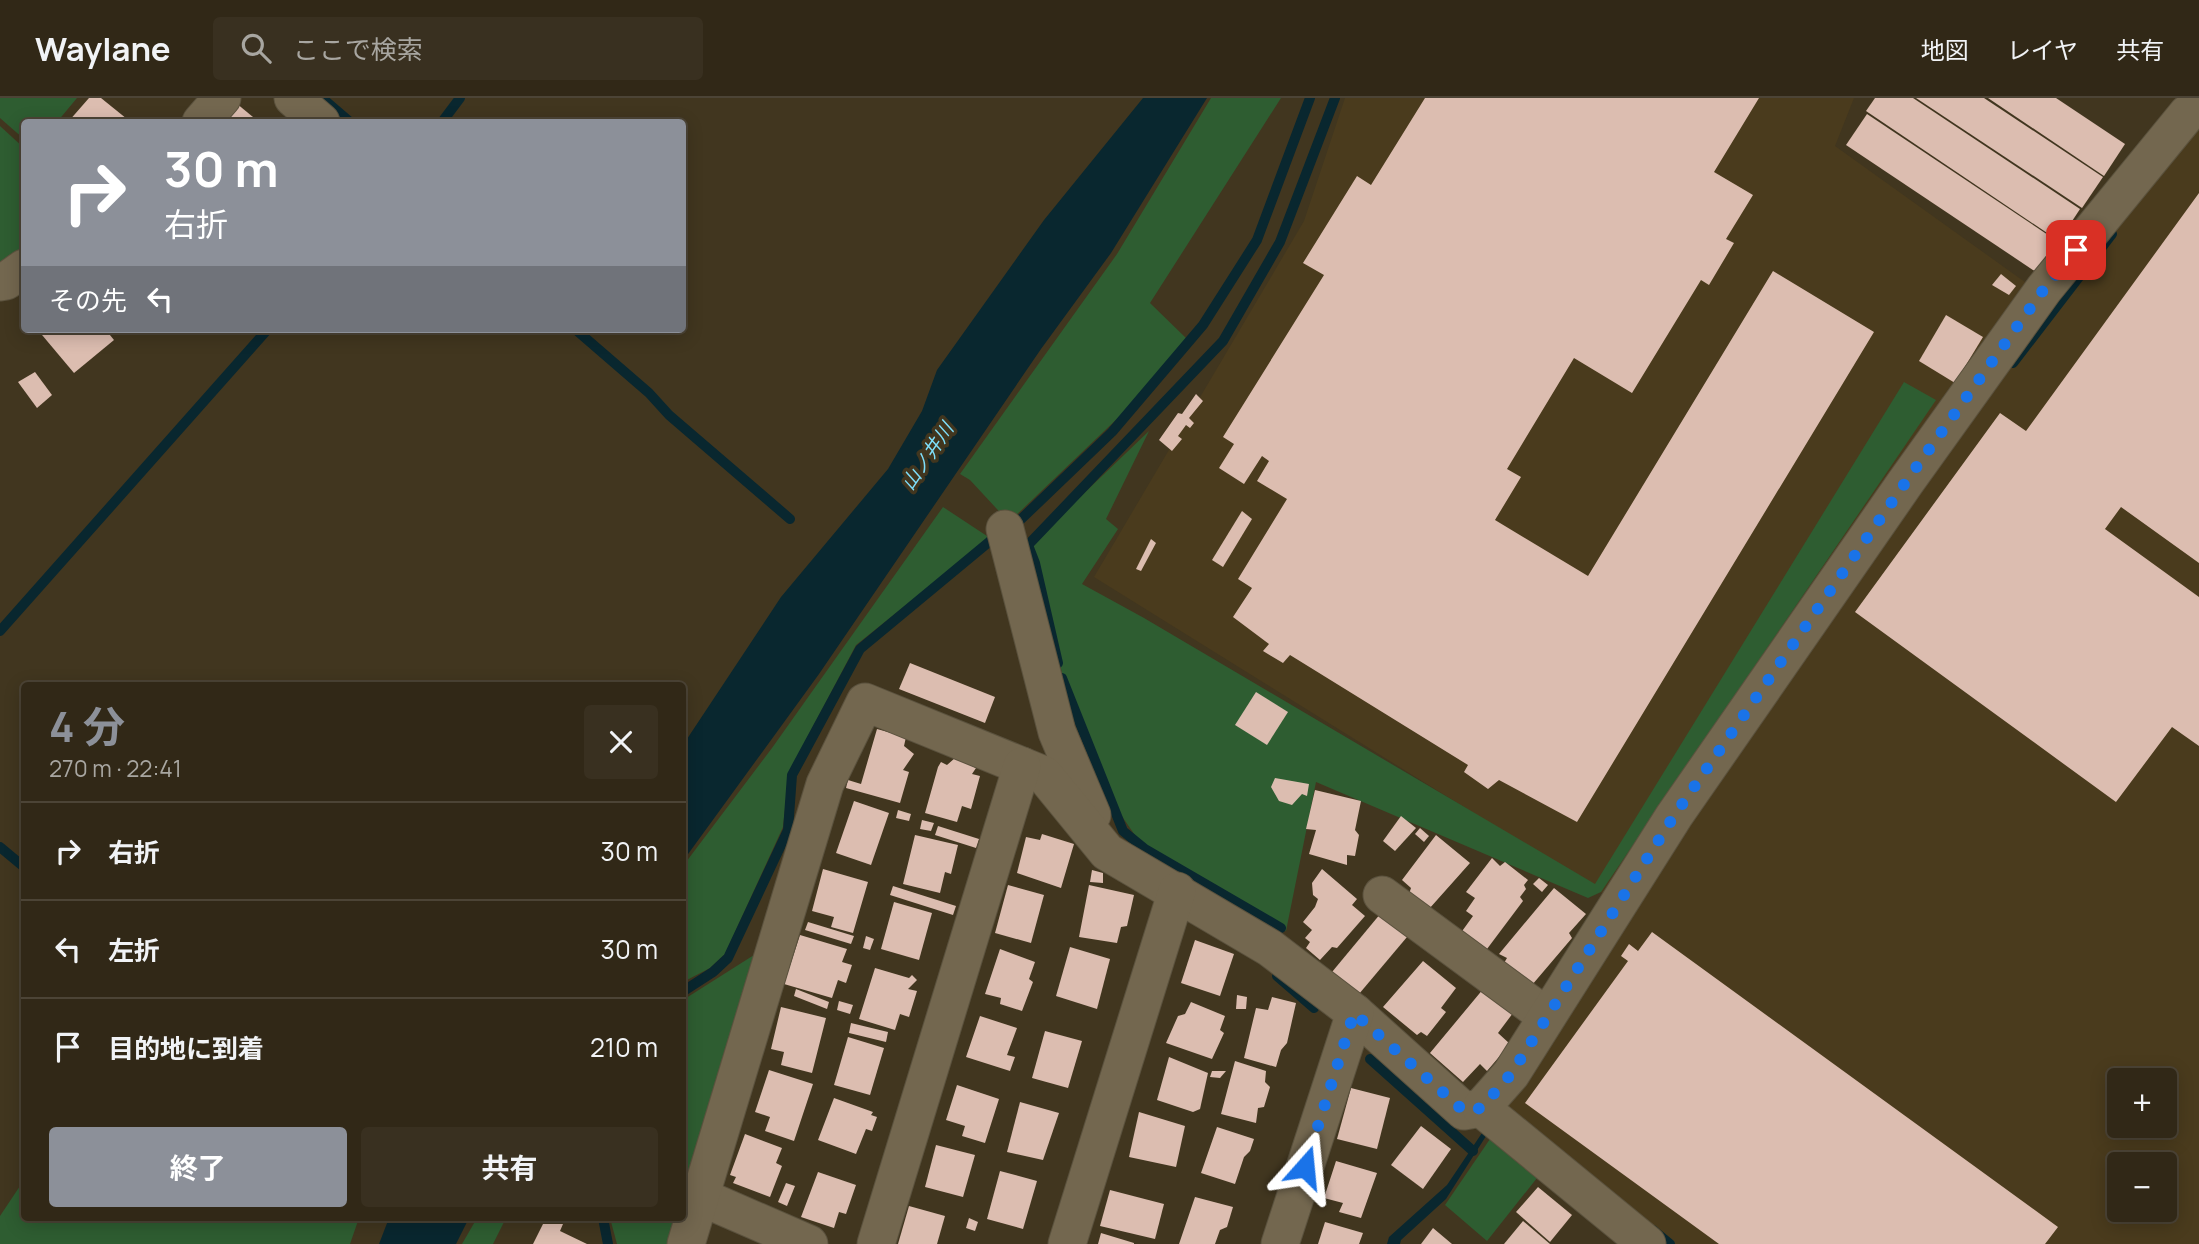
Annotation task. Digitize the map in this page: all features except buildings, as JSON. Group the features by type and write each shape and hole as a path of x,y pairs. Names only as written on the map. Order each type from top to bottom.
{"street":[{"path":"204,119 222,98"},
{"path":"293,98 318,119"},
{"path":"686,1244 825,784 865,702 1044,775 1107,852 1270,948 1354,1013 1464,1111 1481,1108 1511,1074 1674,816 1936,440 2044,289 2187,114 2199,104"},
{"path":"0,282 21,270"},
{"path":"1005,529 1057,732 1107,852"},
{"path":"876,1244 1022,766"},
{"path":"1067,1244 1177,891"},
{"path":"1382,895 1546,1016"},
{"path":"1280,1244 1354,1013"},
{"path":"1481,1108 1608,1233 1647,1244"},
{"path":"701,1197 809,1244"}],"shaded area":[{"path":"1345,98 1854,98 1835,146 2029,285 1607,896 1094,577 1304,221"},
{"path":"2199,122 2199,1244 1662,1244 1497,1107 2049,301"}],"green space":[{"path":"0,98 77,98 60,119 21,119 21,136 0,118"},
{"path":"1211,98 1281,98 1150,303 1187,339 1121,415 1009,522 970,480 960,474 1117,254"},
{"path":"0,126 21,145 21,257 0,268"},
{"path":"1904,382 1936,400 1601,892 1588,898 1316,782 1286,931 1139,841 1110,799 1062,673 1030,545 1149,431 1106,519 1118,529 1082,584 1595,884"},
{"path":"943,507 990,538 856,645 789,772 783,827 725,954 710,968 686,980 686,862 772,748"},
{"path":"754,955 686,1182 686,998"},
{"path":"1490,1139 1537,1178 1487,1241 1445,1205"},
{"path":"21,1184 21,1221 358,1221 350,1244 0,1244 0,1216"},
{"path":"475,1221 504,1221 493,1244 462,1244"},
{"path":"611,1221 674,1221 667,1244 617,1244"}],"water":[{"name":"山ノ井川","path":"1143,98 1207,98 1111,253 1041,349 819,674 686,857 686,740 781,597 888,469 922,411 937,370 1044,220"},
{"path":"1484,1130 1488,1133 1446,1199 1401,1240 1400,1244 1387,1244 1389,1237 1447,1185"},
{"path":"388,1221 468,1221 456,1244 379,1244"}],"waterway":[{"path":"322,98 346,119"},
{"path":"444,119 460,98"},
{"path":"686,989 713,972 728,958 788,830 792,775 860,649 989,542 1016,524 1112,432 1203,325 1257,240 1310,98"},
{"path":"1058,663 1035,563 1028,545 1223,341 1280,242 1335,98"},
{"path":"2013,363 2112,234"},
{"path":"0,631 264,333"},
{"path":"580,333 649,393 669,415 790,519"},
{"path":"1062,678 1123,831 1145,849 1281,928"},
{"path":"0,847 21,864"},
{"path":"1277,976 1314,1008"},
{"path":"1370,1059 1473,1151"},
{"path":"604,1221 608,1244"},
{"path":"1653,1230 1670,1244"}],"route":[{"path":"1305,1167 1354,1013 1464,1111 1481,1108 1511,1074 1674,816 1905,483 2044,289 2076,250"}]}
